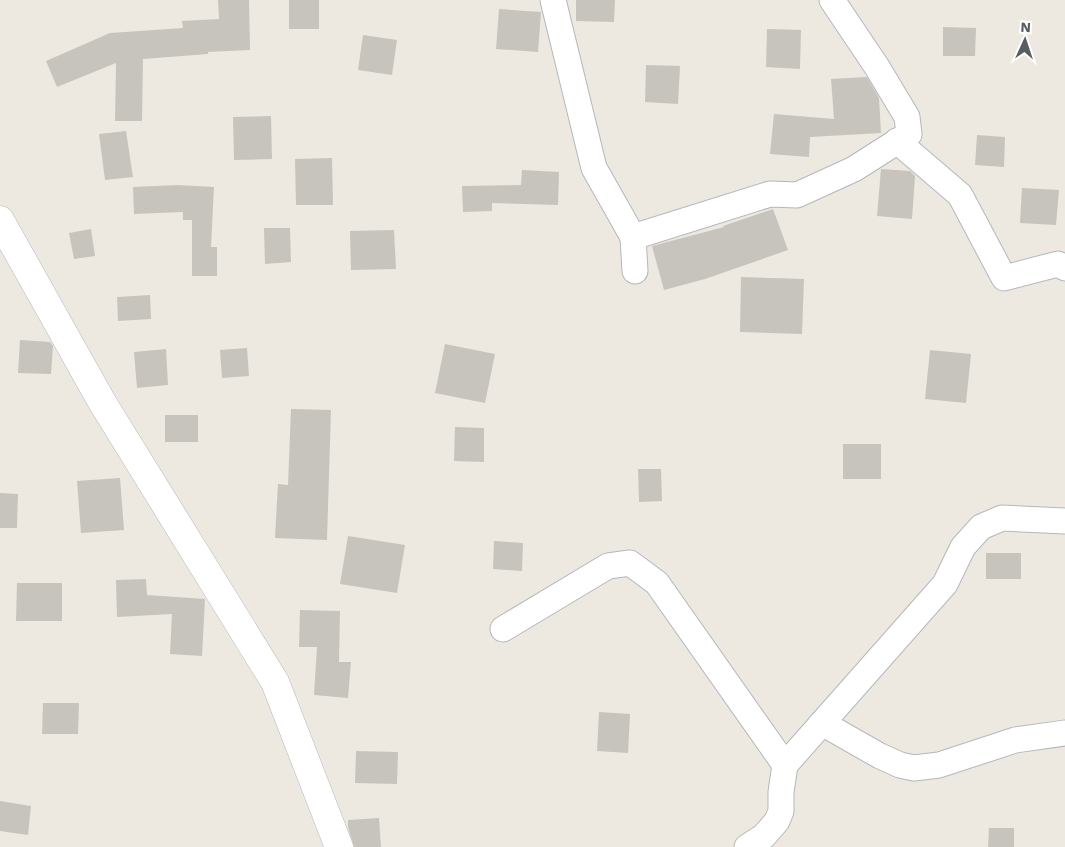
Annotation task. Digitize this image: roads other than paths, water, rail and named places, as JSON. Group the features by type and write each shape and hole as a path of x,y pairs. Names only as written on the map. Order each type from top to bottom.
{"main road":[{"path":"0,220 102,402 275,682 338,847"}],"street":[{"path":"553,0 594,168 633,236 635,271"},
{"path":"633,236 770,194 797,195 854,169 909,134 907,117 877,67 832,0"},
{"path":"897,141 960,195 1004,278 1058,264 1065,268"},
{"path":"747,847 764,836 777,821 781,811 781,792 785,765 945,584 963,547 981,527 1002,518 1065,521"},
{"path":"504,629 608,566 630,563 657,583 785,765"},
{"path":"822,723 880,756 900,765 914,768 939,765 1015,740 1065,733"}]}
